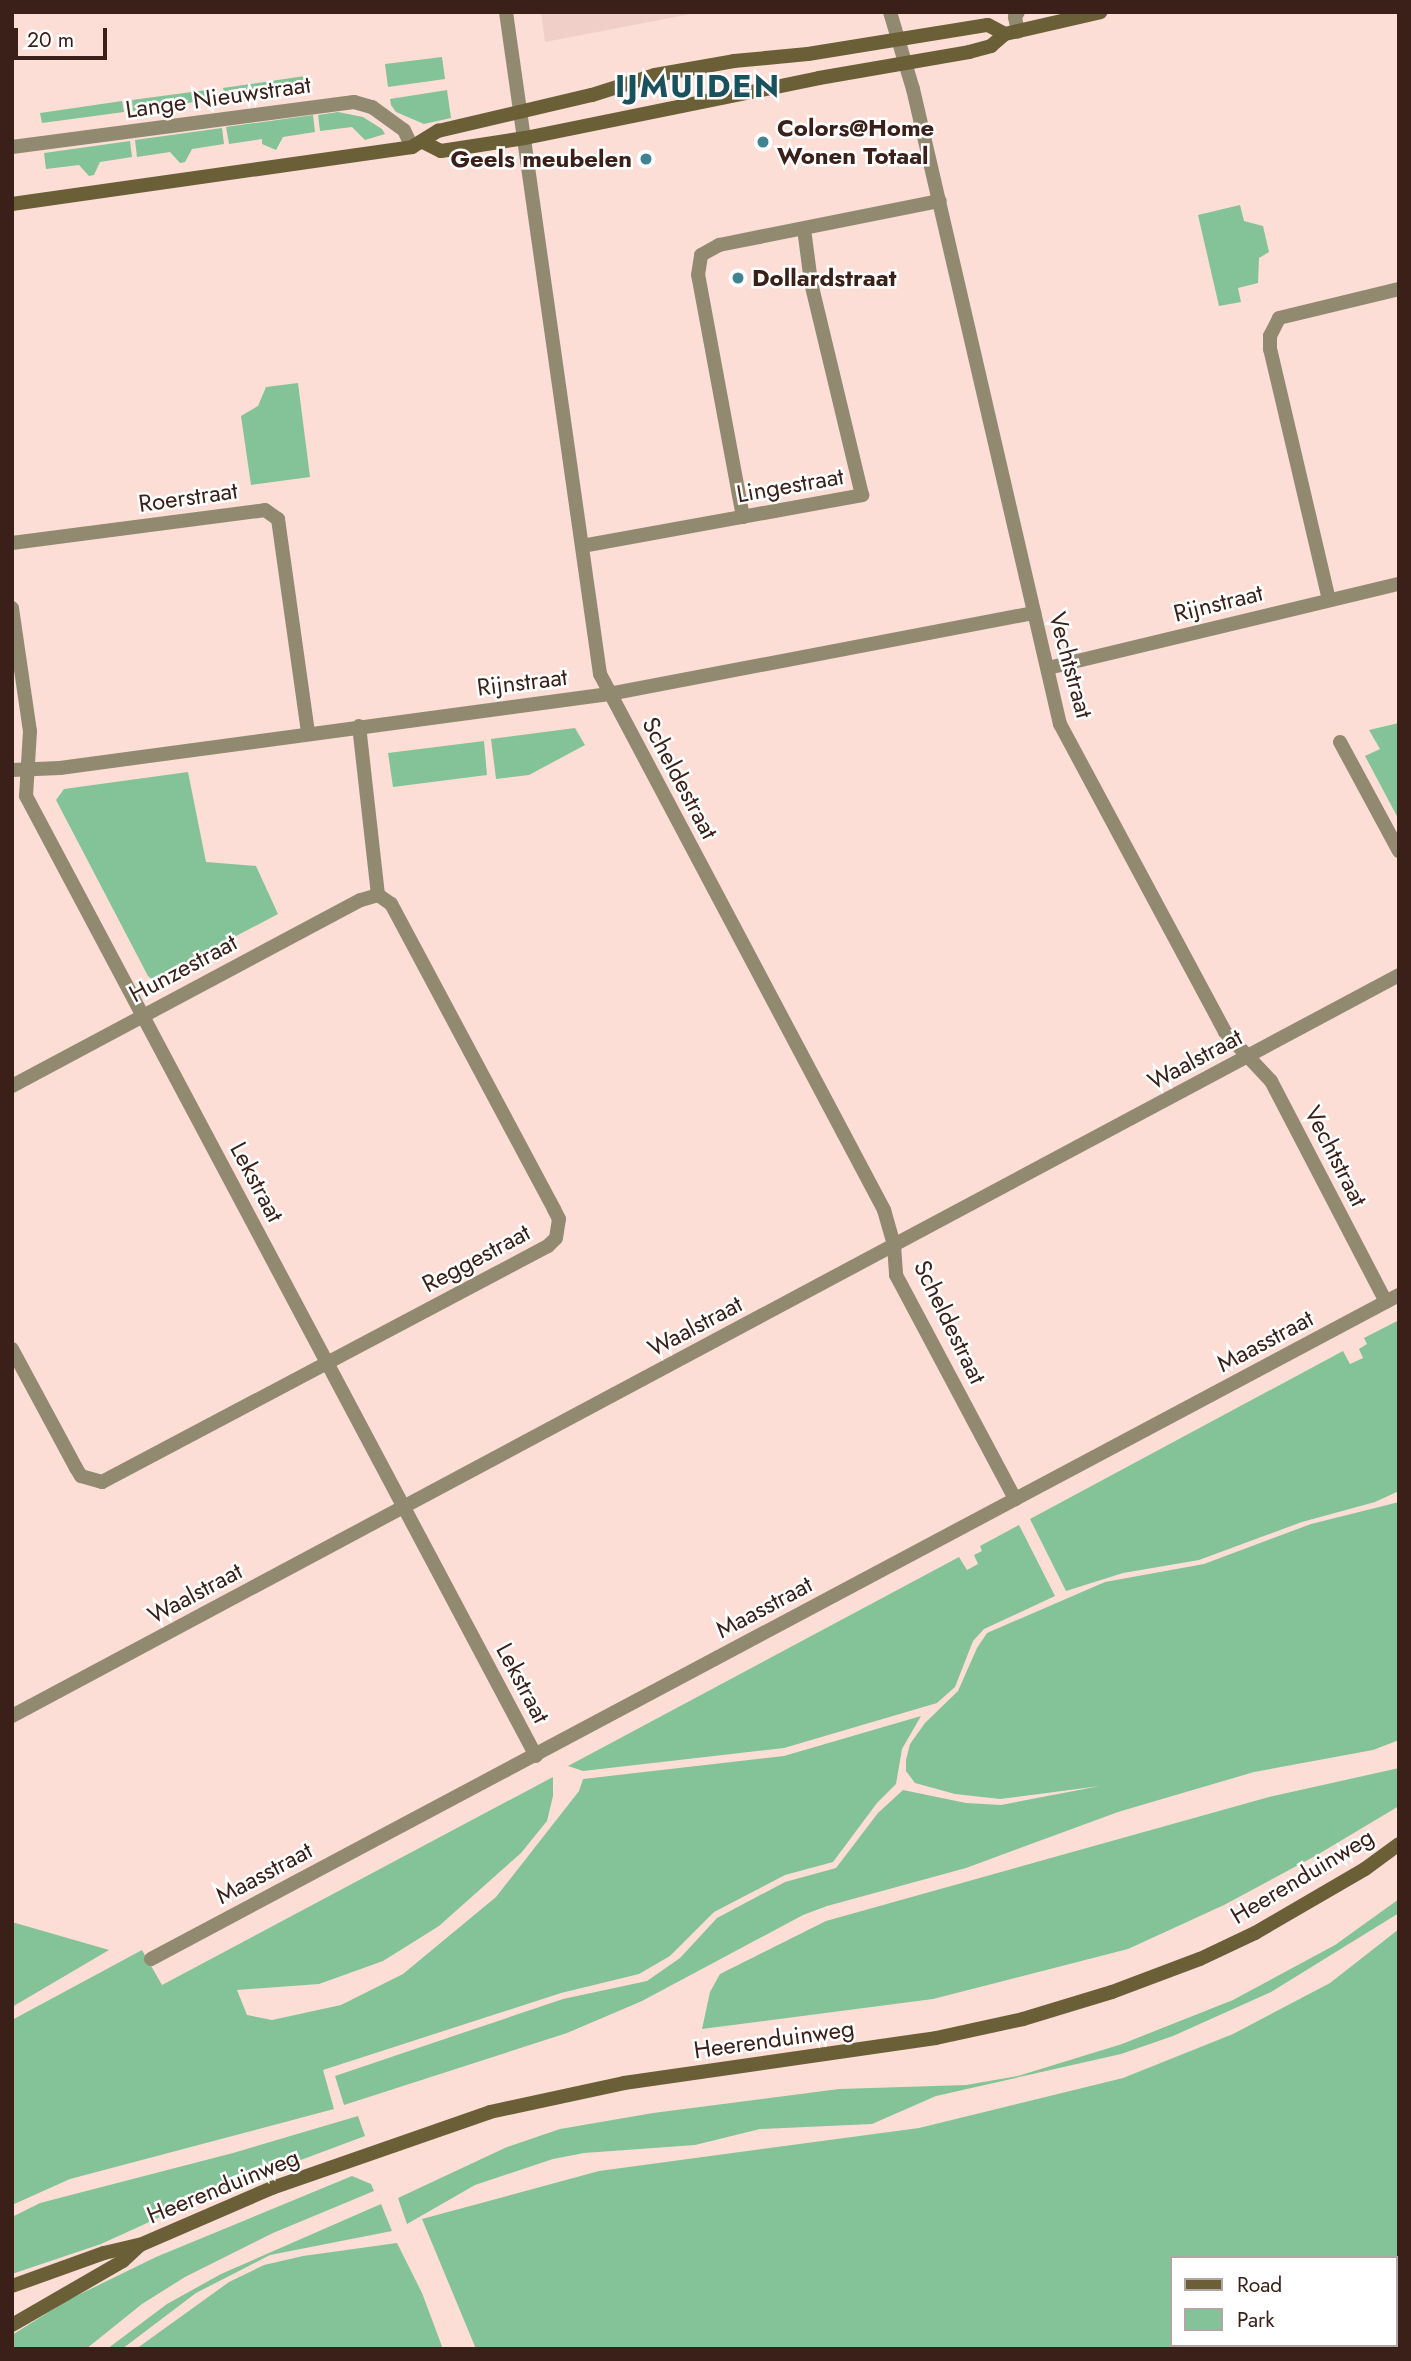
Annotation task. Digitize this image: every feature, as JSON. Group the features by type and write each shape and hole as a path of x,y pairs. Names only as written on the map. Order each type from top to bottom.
{"street":[{"name":"Scheldestraat","path":"506,12 600,674 884,1210 894,1245 896,1275 1015,1499"},
{"name":"Vechtstraat","path":"890,12 907,64 940,201 1060,724 1225,1032 1271,1081 1392,1298"},
{"path":"1011,33 1018,12"},
{"path":"12,204 417,145 441,151 524,138 992,47 1011,33 1101,12"},
{"path":"417,145 438,131 592,95 654,75 734,61 808,54 988,26 1011,33"},
{"name":"Lange Nieuwstraat","path":"12,148 354,102 372,107 404,130 417,145"},
{"path":"743,517 698,265 701,255 710,248 940,201"},
{"name":"Lingestraat","path":"583,546 862,495 811,282 804,229"},
{"path":"1329,600 1270,349 1270,336 1279,318 1399,289"},
{"name":"Roerstraat","path":"12,543 265,510 278,519 308,733"},
{"name":"Rijnstraat","path":"1048,668 1399,584"},
{"name":"Lekstraat","path":"12,608 30,731 26,796 536,1756"},
{"name":"Rijnstraat","path":"12,770 60,768 609,694 1034,613"},
{"path":"359,726 378,895"},
{"path":"1340,742 1399,852"},
{"name":"Hunzestraat","path":"12,1086 361,900 378,895"},
{"name":"Reggestraat","path":"12,1349 76,1468 91,1481 102,1482 548,1246 556,1238 560,1229 554,1209 391,904 378,895"},
{"name":"Waalstraat","path":"12,1716 1399,975"},
{"name":"Maasstraat","path":"151,1959 1392,1298"},
{"name":"Heerenduinweg","path":"12,2286 104,2253 140,2245 272,2188 490,2112 624,2082 936,2038 1023,2018 1112,1992 1200,1959 1255,1933 1365,1869 1399,1844"},
{"name":"Heerenduinweg","path":"12,2325 123,2261 140,2245"}],"shaded area":[{"path":"541,12 701,12 545,42"}],"green space":[{"path":"442,57 445,79 388,87 385,64"},
{"path":"305,76 307,86 225,98 223,88"},
{"path":"214,89 215,99 133,111 132,100"},
{"path":"447,90 451,118 424,124 396,112 391,105 390,99"},
{"path":"122,101 124,112 42,123 40,113"},
{"path":"338,112 363,117 382,129 385,134 365,140 352,127 320,131 318,115"},
{"path":"313,115 315,132 283,137 276,150 262,144 262,139 229,144 226,127"},
{"path":"222,128 224,144 192,149 185,162 180,163 170,152 137,157 135,140"},
{"path":"130,141 132,157 100,162 94,175 89,176 79,165 46,169 44,153"},
{"path":"1240,205 1244,221 1263,226 1269,252 1259,258 1258,283 1238,288 1241,302 1219,306 1198,215"},
{"path":"298,383 310,477 251,485 241,416 258,406 266,387"},
{"path":"1399,723 1399,820 1365,756 1380,749 1369,730"},
{"path":"575,728 585,745 529,775 496,779 491,739"},
{"path":"484,741 487,775 393,787 388,753"},
{"path":"188,772 206,862 256,866 278,914 153,980 148,976 56,800 64,789"},
{"path":"1399,1320 1399,1491 1375,1502 1302,1522 1199,1560 1123,1573 1066,1591 1030,1519 1343,1351 1350,1364 1363,1358 1359,1349 1367,1344 1364,1338"},
{"path":"1399,1502 1399,1740 1373,1750 1254,1772 1118,1812 966,1868 827,1906 803,1915 642,2001 567,2033 344,2105 335,2076 563,1999 647,1981 680,1958 717,1918 785,1882 836,1868 878,1813 903,1790 966,1803 1001,1805 1100,1786 1000,1799 955,1794 915,1783 906,1771 906,1760 910,1744 925,1723 958,1691 977,1648 987,1633 1105,1582 1204,1564 1311,1524"},
{"path":"1019,1525 1055,1596 984,1629 973,1641 955,1687 937,1703 784,1748 583,1771 568,1766 959,1557 967,1570 978,1564 974,1555 982,1551 980,1546"},
{"path":"921,1716 902,1749 896,1784 877,1803 833,1862 785,1875 714,1912 670,1956 639,1974 561,1993 323,2070 334,2109 70,2179 12,2205 12,2020 142,1950 162,1985 553,1777 553,1796 547,1821 521,1853 439,1926 383,1961 319,1984 237,1990 247,2015 272,2020 341,2005 403,1974 496,1897 579,1791 583,1779 784,1756"},
{"path":"1399,1768 1399,1806 1317,1855 1224,1905 1128,1949 933,1999 702,2029 710,1992 720,1974 826,1921 1269,1797"},
{"path":"1399,1899 1399,1913 1271,1992 1173,2036 1121,2054 936,2096 872,2124 760,2129 695,2145 584,2153 553,2159 475,2185 407,2224 398,2198 507,2147 560,2129 653,2113 839,2089 966,2085 1018,2076 1122,2044 1233,2000 1335,1945"},
{"path":"12,1922 109,1950 12,2007"},
{"path":"1399,1929 1399,2349 476,2349 422,2219 599,2171 919,2128 1123,2078 1233,2034 1330,1983"},
{"path":"358,2116 365,2136 215,2192 101,2244 12,2274 12,2217 40,2203 233,2153"},
{"path":"352,2176 371,2184 374,2191 273,2233 185,2277 142,2304 86,2349 12,2349 12,2335 68,2300 156,2257"},
{"path":"381,2204 392,2231 270,2255 196,2293 122,2349 107,2349 167,2304 221,2274"},
{"path":"397,2243 422,2293 443,2349 136,2349 229,2282 264,2265 303,2256"}],"place":[{"name":"Colors@Home Wonen Totaal","path":"763,142"},
{"name":"Geels meubelen","path":"646,159"},
{"name":"Dollardstraat","path":"738,278"}],"district":[{"name":"IJMUIDEN","path":"698,86"}]}
